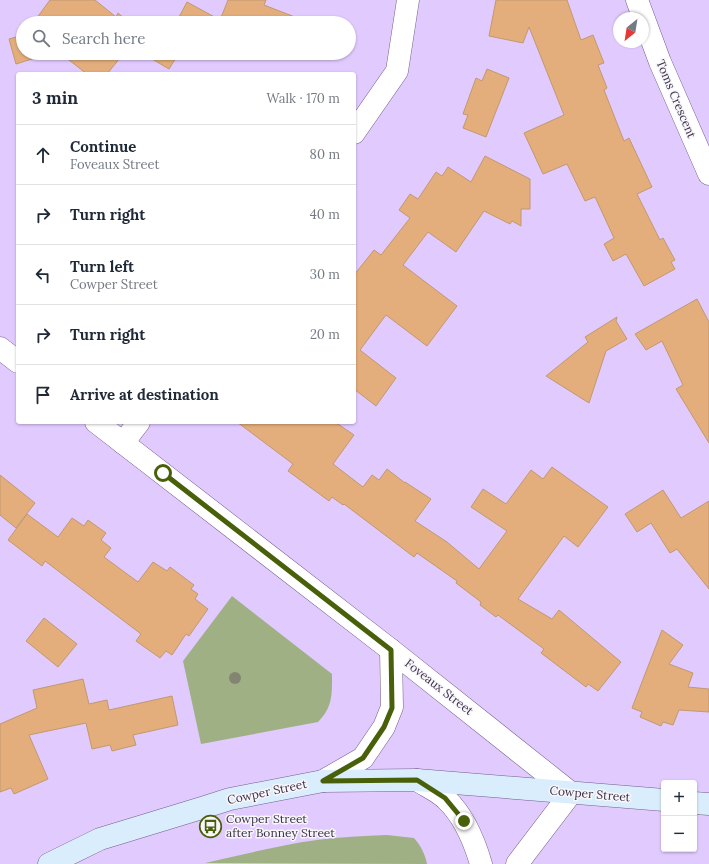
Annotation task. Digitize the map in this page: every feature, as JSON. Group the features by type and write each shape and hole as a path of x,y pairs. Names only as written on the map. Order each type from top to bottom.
{"street":[{"path":"356,130 397,71 408,0"},
{"name":"Toms Crescent","path":"637,0 660,62 709,174"},
{"path":"0,348 16,360"},
{"name":"Foveaux Street","path":"99,424 391,650 571,793"},
{"path":"123,443 137,424"},
{"path":"323,781 363,758 384,727 392,708 391,650"},
{"path":"417,780 445,798 464,821 481,864"},
{"name":"Cowper Street","path":"49,864 100,839 230,799 323,781 417,780 661,800"},
{"path":"517,864 571,793"},
{"path":"697,802 709,804"}],"green space":[{"path":"232,596 332,674 331,700 327,711 318,722 201,744 183,661"},
{"path":"387,835 414,838 422,850 427,864 205,863 303,842 334,838"}],"building":[{"path":"50,0 95,0 115,16 38,16"},
{"path":"228,0 266,0 264,5 292,16 222,16"},
{"path":"496,0 567,0 581,40 593,35 604,63 598,65 607,88 604,90 624,141 629,138 652,187 637,194 660,240 663,238 675,260 671,262 675,269 644,286 626,254 613,261 604,244 614,238 595,197 585,201 567,164 543,174 524,133 564,115 529,27 523,43 489,36"},
{"path":"187,2 213,16 180,16"},
{"path":"16,37 16,60 29,60 16,64 9,39"},
{"path":"69,60 118,60 109,72 84,72"},
{"path":"154,60 175,60 169,69"},
{"path":"487,69 509,78 486,137 463,128 468,115 463,114 476,78 482,81"},
{"path":"485,156 530,179 530,209 521,209 521,226 512,221 510,224 484,211 456,252 428,232 403,265 457,306 427,346 386,315 360,350 396,378 376,406 356,391 356,272 374,250 381,255 410,218 399,210 410,194 418,199 436,172 442,176 448,167 471,182"},
{"path":"697,299 709,322 709,443 676,389 683,385 662,341 646,350 635,334"},
{"path":"617,317 616,321 627,339 606,351 589,403 546,376 588,342 585,337"},
{"path":"240,424 338,424 354,435 333,464 363,487 372,475 379,480 387,469 405,483 431,499 415,521 447,542 479,569 507,531 471,507 483,489 506,504 531,470 543,479 552,467 608,507 578,547 564,536 518,599 552,619 559,610 621,662 598,691 588,684 586,687 541,653 544,649 498,615 496,617 480,605 481,602 456,583 457,581 417,553 414,557 344,504 343,505 332,497 329,501 288,471 293,464"},
{"path":"0,475 35,503 16,528 0,515"},
{"path":"663,490 681,518 709,501 709,589 677,549 670,553 651,523 637,532 625,514"},
{"path":"27,514 58,537 72,518 84,526 88,520 106,533 101,540 111,548 104,557 138,582 153,562 167,571 170,567 194,585 191,589 198,594 195,599 208,609 189,636 186,634 172,655 166,651 160,658 136,641 141,634 45,561 42,566 8,540"},
{"path":"44,618 77,644 58,667 26,641"},
{"path":"662,630 683,645 669,664 693,673 688,687 709,689 709,712 679,710 673,725 663,722 661,726 640,717 642,712 632,708"},
{"path":"83,679 89,704 107,700 109,710 172,696 178,725 133,735 136,745 112,751 110,745 92,749 86,723 29,735 48,779 14,794 11,788 0,792 0,724 37,708 33,690"}],"place":[{"name":"Cowper Street after Bonney Street","path":"210,826"}],"route":[{"path":"163,473 391,650 392,708 384,727 363,758 323,781 417,780 445,798 464,821"}]}
